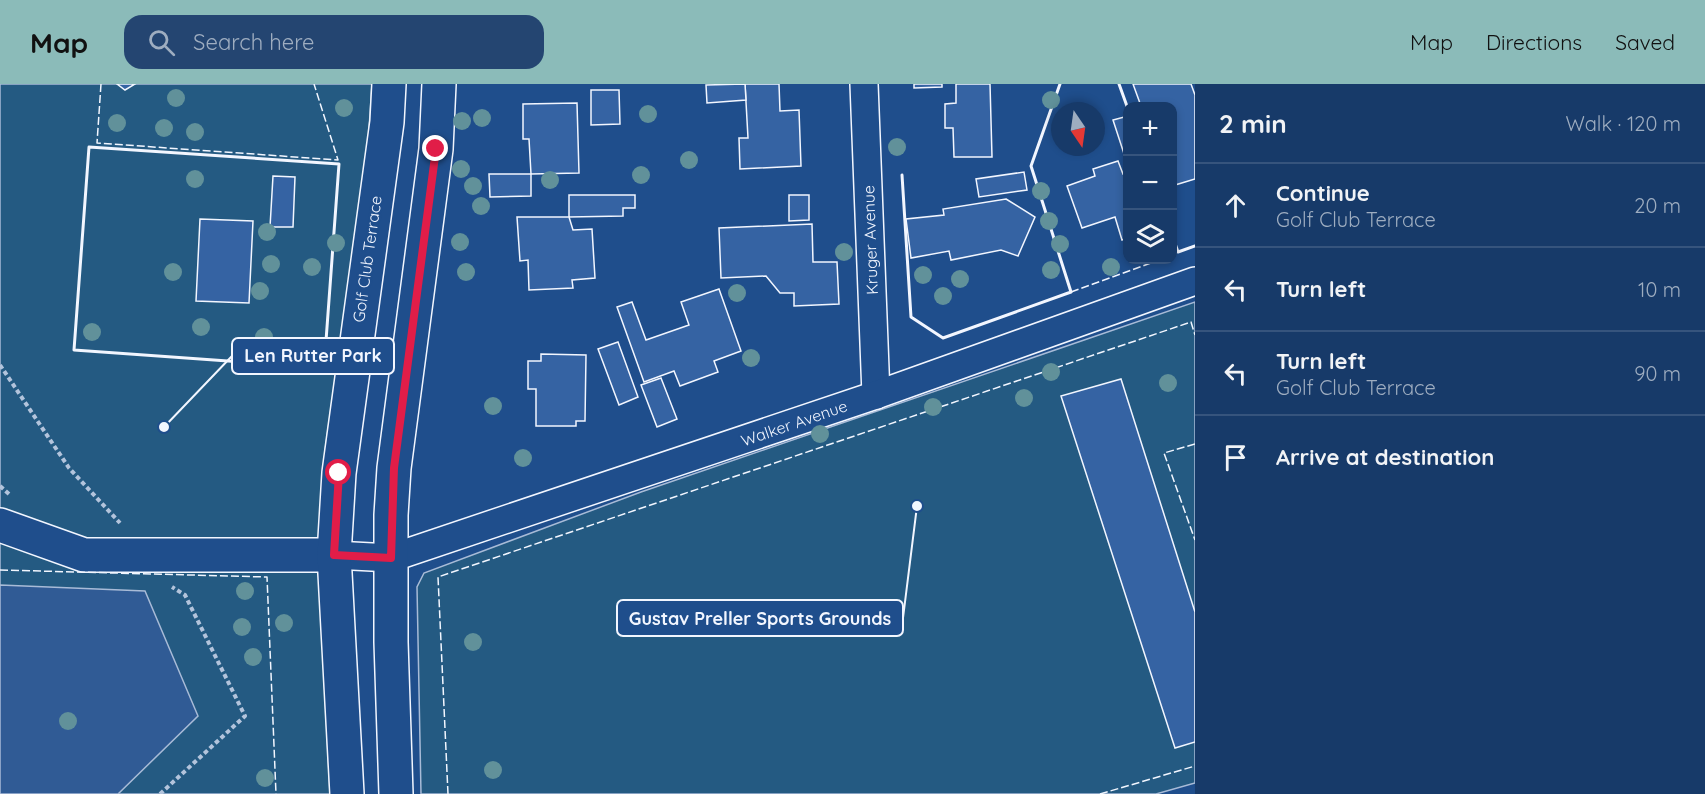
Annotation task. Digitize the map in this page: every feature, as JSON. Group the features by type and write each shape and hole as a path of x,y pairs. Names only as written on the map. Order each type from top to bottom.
{"street":[{"name":"Golf Club Terrace","path":"347,794 334,555 339,473 387,122 389,84"},
{"path":"396,794 391,558 394,468 436,149 439,84"},
{"name":"Kruger Avenue","path":"864,84 876,395"},
{"name":"Walker Avenue","path":"391,558 876,395 1195,281"},
{"path":"8,513 84,555 334,555 391,558"}],"path":[{"path":"0,365 69,468 123,527"},
{"path":"0,486 8,513"},
{"path":"160,794 245,716 185,595 170,578"},
{"path":"165,584 185,595"}],"shaded area":[{"path":"0,84 372,84 368,144 325,451 318,556 330,794 0,794"},
{"path":"1195,302 1195,783 1156,794 421,794 417,587 424,573 641,492"},
{"path":"0,585 145,591 198,716 118,794 0,794"}],"building":[{"path":"117,84 135,84 125,90"},
{"path":"745,84 779,84 780,111 799,110 801,166 740,169 739,138 748,138"},
{"path":"745,84 746,100 707,103 706,85"},
{"path":"914,84 942,84 942,87 914,88"},
{"path":"956,84 990,84 992,157 954,157 953,128 945,128 945,104 956,103"},
{"path":"1133,84 1191,84 1195,95 1195,179 1177,184 1177,102 1140,102"},
{"path":"591,90 619,90 620,124 591,125"},
{"path":"577,103 579,173 531,174 529,139 523,139 523,104"},
{"path":"1123,117 1123,151 1113,120"},
{"path":"1118,161 1123,174 1123,240 1115,217 1082,228 1067,186 1095,176 1093,169"},
{"path":"1024,172 1027,190 979,197 976,179"},
{"path":"489,174 531,174 531,196 490,197"},
{"path":"273,176 295,177 293,227 270,227"},
{"path":"569,195 635,195 635,208 623,208 623,216 569,217"},
{"path":"789,195 809,195 809,220 789,221"},
{"path":"1006,199 1035,217 1018,256 1001,250 951,260 949,251 911,258 906,219 944,215 943,209"},
{"path":"517,217 569,217 573,230 592,229 595,278 572,280 573,288 529,290 528,260 520,261"},
{"path":"200,219 253,221 249,303 196,301"},
{"path":"812,224 813,262 837,262 839,304 794,306 794,293 780,293 766,276 721,278 719,228"},
{"path":"719,289 741,351 714,361 718,372 680,386 674,371 644,382 617,307 632,302 646,340 689,325 681,302"},
{"path":"618,342 638,397 619,405 598,349"},
{"path":"541,354 586,355 585,421 576,421 576,426 536,426 536,389 528,389 528,361 541,361"},
{"path":"661,378 677,419 657,427 641,385"},
{"path":"1121,379 1195,612 1195,742 1175,748 1061,396"}],"fence":[{"path":"101,84 97,143 338,160 314,84"},
{"path":"1071,292 1148,264"},
{"path":"448,794 438,577 1191,322 1195,335"},
{"path":"1195,444 1164,453 1195,540"},
{"path":"0,570 267,577 276,794"},
{"path":"1100,794 1195,766"}],"wall":[{"path":"902,175 911,317 943,338 1071,292 1031,166 1060,84"},
{"path":"1119,84 1125,102"},
{"path":"89,147 339,164 324,368 74,350 89,147"},
{"path":"1177,249 1178,252 1195,246"}],"place":[{"name":"Len Rutter Park","path":"164,427"},
{"name":"Gustav Preller Sports Grounds","path":"917,506"}],"route":[{"path":"339,473 334,555 391,558 394,468 436,149"}]}
